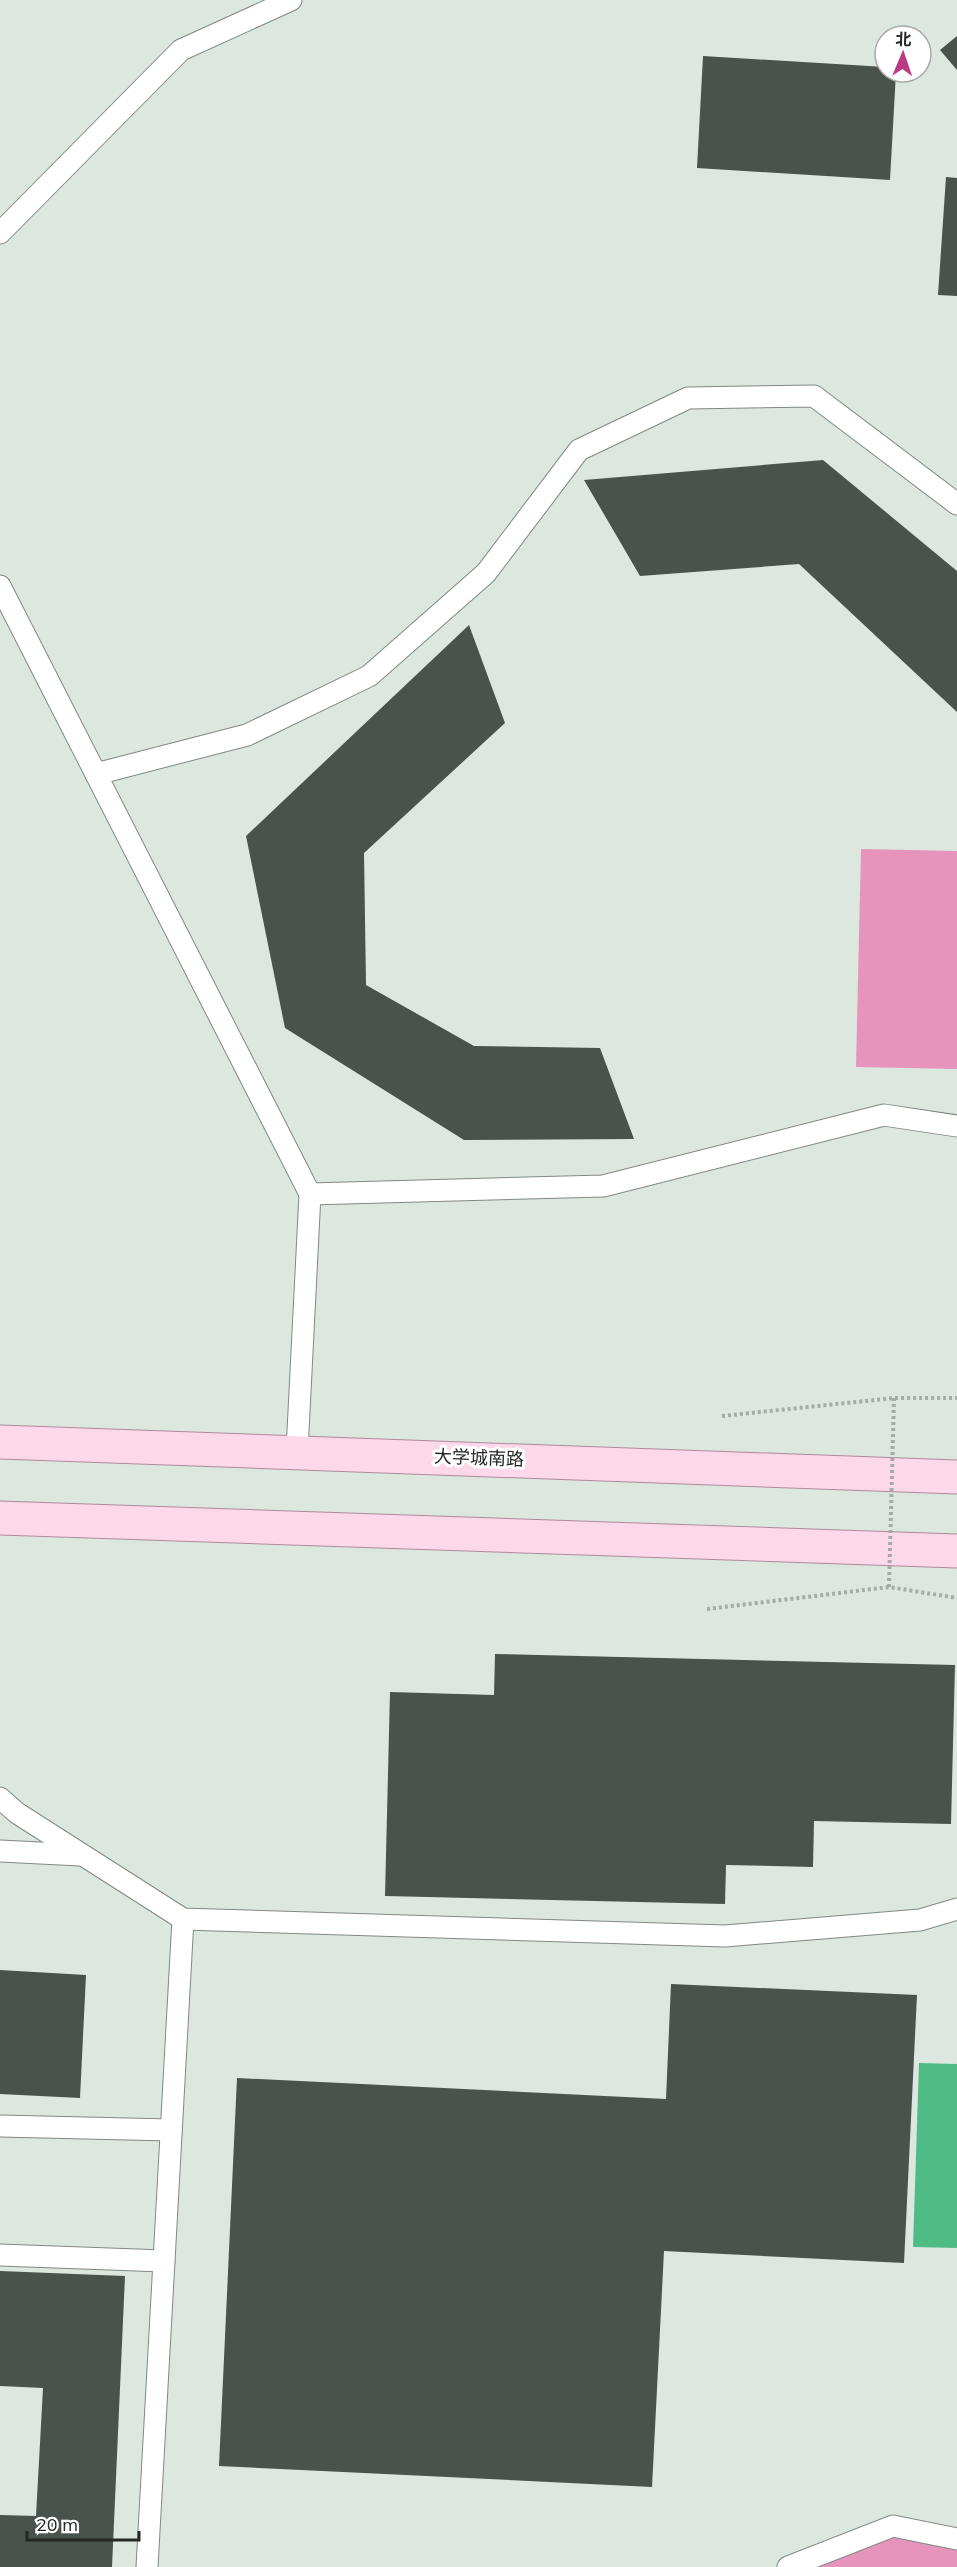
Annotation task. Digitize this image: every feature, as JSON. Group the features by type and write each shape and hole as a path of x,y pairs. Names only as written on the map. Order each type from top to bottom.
{"main road":[{"name":"大学城南路","path":"0,1442 297,1451 957,1477"},
{"path":"0,1518 957,1551"}],"lane":[{"path":"0,232 181,50 291,0"},
{"path":"96,774 247,735 369,676 486,573 579,450 688,398 814,396 957,504"},
{"path":"0,586 310,1194 297,1451"},
{"path":"310,1194 603,1186 884,1115 957,1126"},
{"path":"0,1798 17,1813 183,1919 725,1936 920,1920 957,1909"},
{"path":"0,1851 83,1855"},
{"path":"147,2567 183,1919"},
{"path":"0,2126 171,2130"},
{"path":"0,2255 164,2261"},
{"path":"788,2567 893,2526 957,2539"}],"path":[{"path":"889,1587 894,1398"},
{"path":"722,1416 894,1398 957,1398"},
{"path":"707,1609 889,1587 957,1598"}],"shaded area":[{"path":"861,849 957,851 957,1069 856,1067"},
{"path":"919,2063 957,2064 957,2248 913,2247"},
{"path":"893,2526 957,2539 957,2567 788,2567"}],"building":[{"path":"957,36 957,70 940,50"},
{"path":"703,56 873,66 873,84 895,84 890,180 697,168"},
{"path":"946,177 957,178 957,296 938,295"},
{"path":"823,460 957,571 957,712 799,564 640,576 584,480"},
{"path":"469,625 505,723 364,853 366,985 474,1046 600,1048 634,1139 464,1140 285,1028 246,836"},
{"path":"495,1654 955,1665 951,1824 814,1821 813,1867 726,1865 725,1904 385,1896 390,1692 494,1695"},
{"path":"0,1970 86,1975 80,2098 0,2094"},
{"path":"671,1984 917,1995 904,2263 664,2251 652,2487 219,2466 237,2078 666,2099"},
{"path":"0,2271 125,2276 112,2567 0,2567 0,2515 36,2516 43,2388 0,2386"}]}
